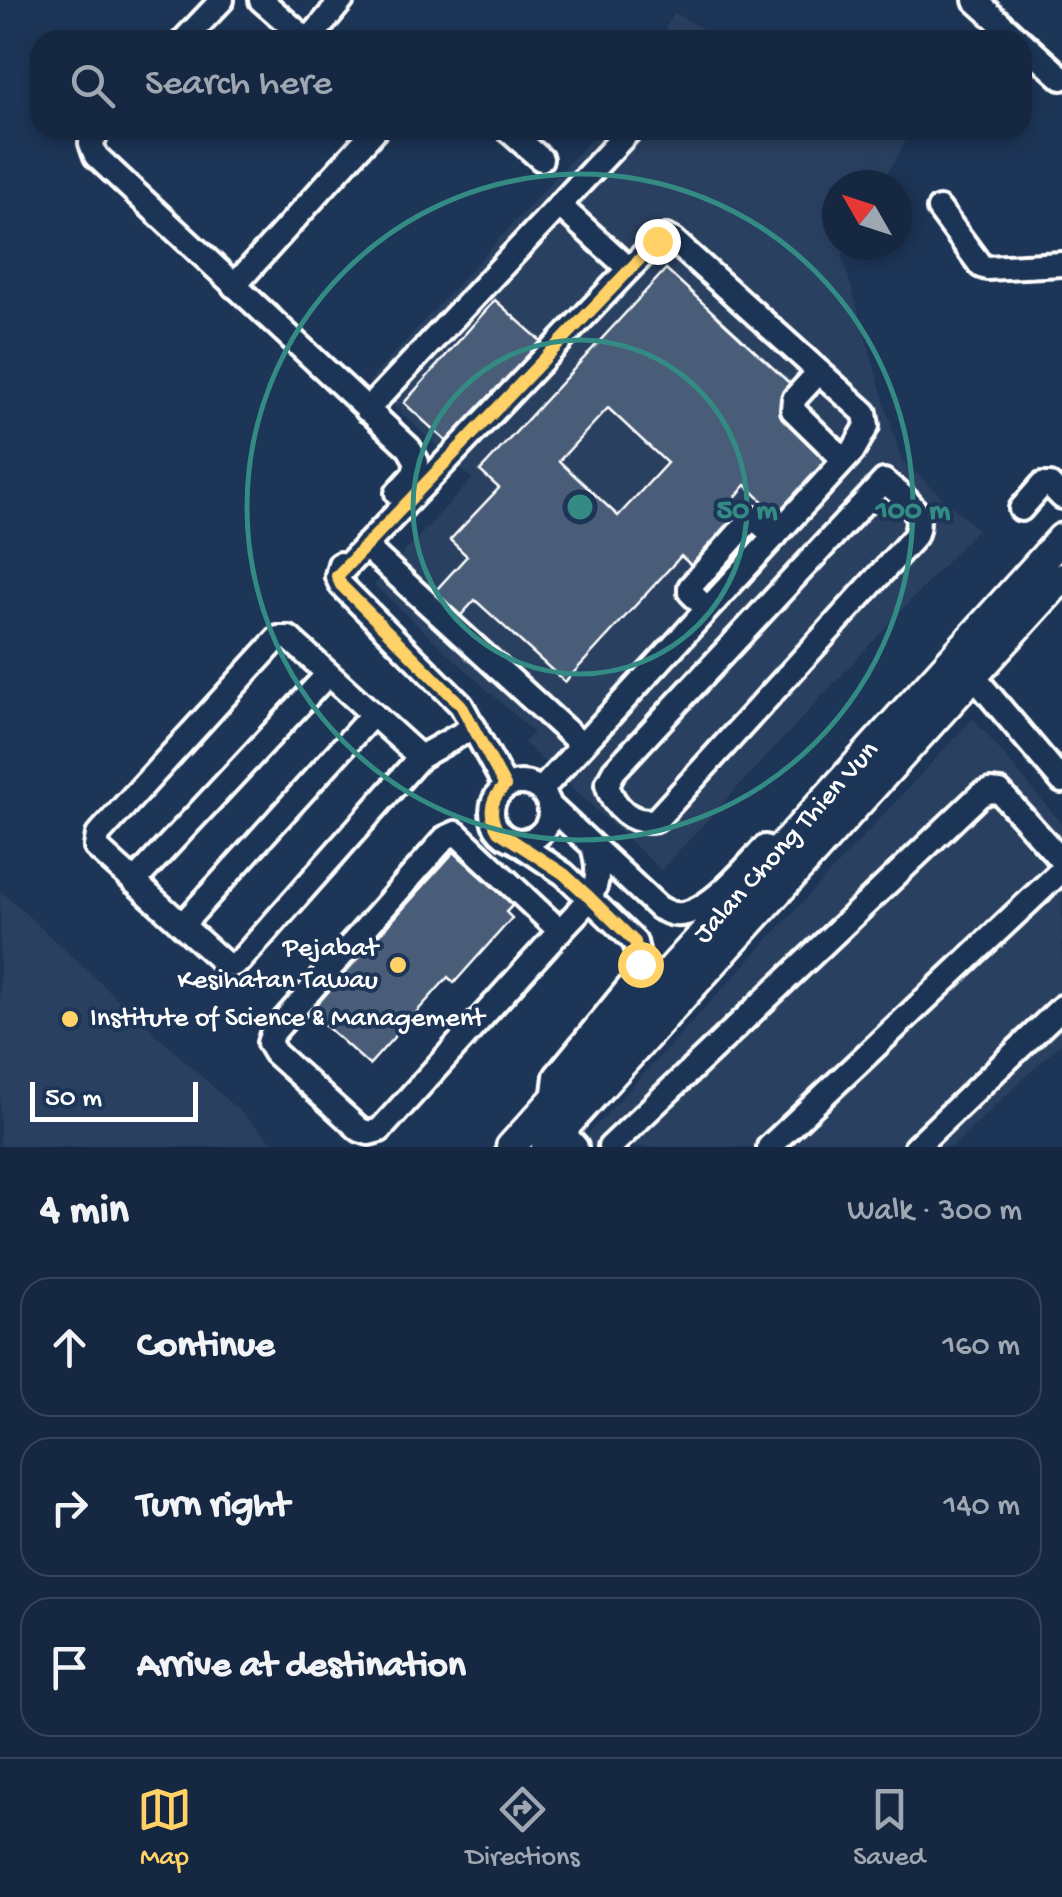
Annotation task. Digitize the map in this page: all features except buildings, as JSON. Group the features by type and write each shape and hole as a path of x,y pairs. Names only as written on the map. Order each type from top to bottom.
{"main road":[{"name":"Jalan Chong Thien Vun","path":"511,1147 1062,538"},
{"name":"Jalan Chong Thien Vun","path":"561,1141 1062,578"}],"street":[{"path":"194,30 222,0"},
{"path":"261,0 296,30"},
{"path":"316,30 342,0"},
{"path":"975,0 1009,30"},
{"path":"1032,51 1062,78"},
{"path":"94,140 96,156 409,448 417,462 414,474 355,538 343,556 337,576 341,585 461,705 505,786"},
{"path":"234,286 366,140"},
{"path":"519,140 541,159"},
{"path":"367,410 621,140"},
{"path":"559,205 629,269"},
{"path":"938,209 981,266 1062,264"},
{"path":"337,576 629,269 666,237 868,420 864,434 848,456 582,745 546,798 550,816 542,832 534,838 516,841"},
{"path":"819,372 794,400 793,410 884,481 917,511 920,522 915,536 656,820 643,823 630,818 610,796 607,784 614,771 884,481"},
{"path":"1021,509 1042,485 1050,485 1062,497"},
{"path":"365,546 582,745"},
{"path":"420,757 290,638 278,638 98,835 96,847 224,963 232,965 240,961 420,757 474,727"},
{"path":"134,882 328,674"},
{"path":"975,678 1062,781"},
{"path":"182,925 373,714"},
{"path":"553,1102 556,1076 636,978 640,964 635,942 590,898 564,874 506,838 493,822 493,802 505,786 524,782 546,798 660,908 676,915 693,912 723,891 826,784 864,757"},
{"path":"610,1147 980,795 1000,792 1062,861"},
{"path":"560,930 456,833 445,838 272,1034 269,1043 275,1053 360,1130 370,1134 380,1130 590,898 600,873 593,847"},
{"path":"769,1147 1062,870"},
{"path":"916,1147 1062,1007"}],"shaded area":[{"path":"674,13 705,30 665,30"},
{"path":"590,140 906,141 890,170 822,170 822,260 843,260 901,459 977,529 661,870 524,743 533,732 374,585 472,479 368,382"},
{"path":"973,718 1062,824 1062,1042 952,1147 576,1147"},
{"name":"Institute of Science & Management","path":"0,890 278,1147 0,1147"}],"place":[{"name":"Pejabat Kesihatan Tawau","path":"398,965"},
{"name":"Institute of Science & Management","path":"70,1019"}],"route":[{"path":"640,964 635,942 590,898 564,874 498,831 491,812 505,786 461,705 341,585 337,576 657,241"}]}
